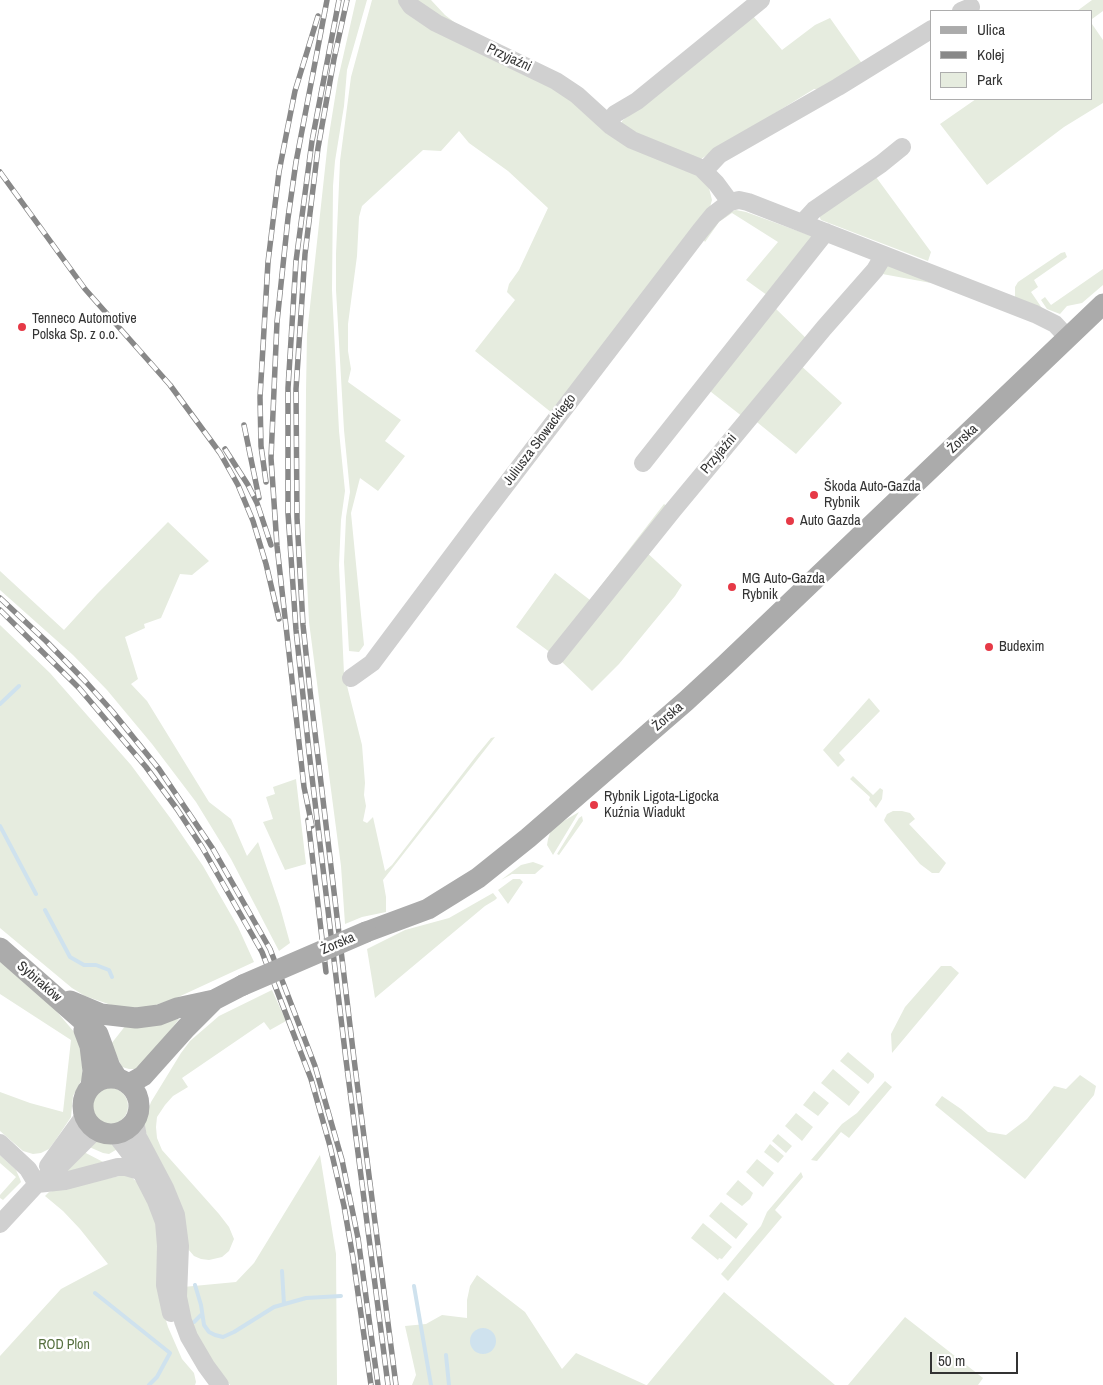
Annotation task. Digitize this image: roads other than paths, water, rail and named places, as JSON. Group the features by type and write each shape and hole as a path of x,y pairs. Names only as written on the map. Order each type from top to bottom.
{"main road":[{"name":"Żorska","path":"123,1081 143,1076 214,1000 243,985 366,932 428,908 478,878 522,844 718,671 1103,304"},
{"name":"Sybiraków","path":"0,948 98,1034 110,1066 123,1081"},
{"path":"56,996 101,1014 130,1018 151,1016 214,1000"},
{"name":"Sybiraków","path":"78,1016 90,1046 94,1074 91,1086"},
{"name":"Żorska","path":"137,1115 174,1043"},
{"path":"103,1079 123,1081 137,1094 137,1115 128,1129 98,1127 82,1107 84,1098 91,1086 103,1079"}],"street":[{"name":"Przyjaźni","path":"407,0 422,15 436,23 556,81 577,95 620,132 642,145 691,163 704,171 730,202"},
{"path":"608,123 615,114 637,101 761,0"},
{"path":"704,171 720,155 838,87 930,30"},
{"path":"802,223 814,210 881,164 902,147"},
{"path":"730,202 735,200 748,202 1042,317 1055,324 1068,338"},
{"name":"Juliusza Słowackiego","path":"352,678 372,662 478,520 700,231 713,215 730,202"},
{"path":"643,463 826,232"},
{"name":"Przyjaźni","path":"556,656 672,510 818,335 875,270 884,255"},
{"path":"137,1115 138,1137 165,1188 176,1215 180,1246 178,1303 186,1329 212,1379"},
{"path":"0,1224 37,1184 53,1158 98,1127 128,1150 156,1201 164,1222 166,1246 165,1287 172,1320 182,1342 212,1379"},
{"path":"0,1143 28,1169 37,1184"},
{"path":"37,1184 65,1181 118,1168 126,1167 140,1171"}],"water":[{"path":"483,1328 492,1332 496,1341 492,1350 483,1354 474,1350 470,1341 474,1332"}],"waterway":[{"path":"0,704 19,686"},
{"path":"0,826 36,894"},
{"path":"45,910 70,957 84,965 96,965 109,970 112,977"},
{"path":"282,1271 284,1304"},
{"path":"195,1285 204,1325 209,1332 223,1337 274,1307 306,1298 341,1296"},
{"path":"414,1286 431,1385"},
{"path":"95,1293 170,1353 157,1377 149,1385"},
{"path":"194,1322 201,1315"},
{"path":"446,1355 449,1385"}],"railway":[{"path":"312,826 304,787 277,546 271,458 277,322 288,218 296,162 327,0"},
{"path":"339,0 312,141 296,261 288,388 288,513 296,630 309,752 388,1385"},
{"path":"347,0 318,148 305,254 296,389 297,518 303,625 310,691 354,1059 396,1385"},
{"path":"266,482 261,446 260,397 268,262 279,172 295,91 318,16"},
{"path":"0,172 85,289 170,385 220,453 238,485 253,521 266,564 279,619"},
{"path":"244,425 259,498"},
{"path":"225,449 257,503 271,545"},
{"path":"0,598 86,682 159,769 213,849 270,949 315,1066 342,1160 358,1238 378,1385"},
{"path":"0,610 79,688 146,767 202,847 262,952 311,1079 330,1146 344,1206 353,1258 371,1385"},
{"path":"308,820 326,972"}],"place":[{"name":"Tenneco Automotive Polska Sp. z o.o.","path":"22,327"},
{"name":"Škoda Auto-Gazda Rybnik","path":"814,495"},
{"name":"Auto Gazda","path":"790,521"},
{"name":"MG Auto-Gazda Rybnik","path":"732,587"},
{"name":"Budexim","path":"989,647"},
{"name":"Rybnik Ligota-Ligocka Kuźnia Wiadukt","path":"594,805"}],"park label":[{"name":"ROD Plon","path":"64,1345"}]}
